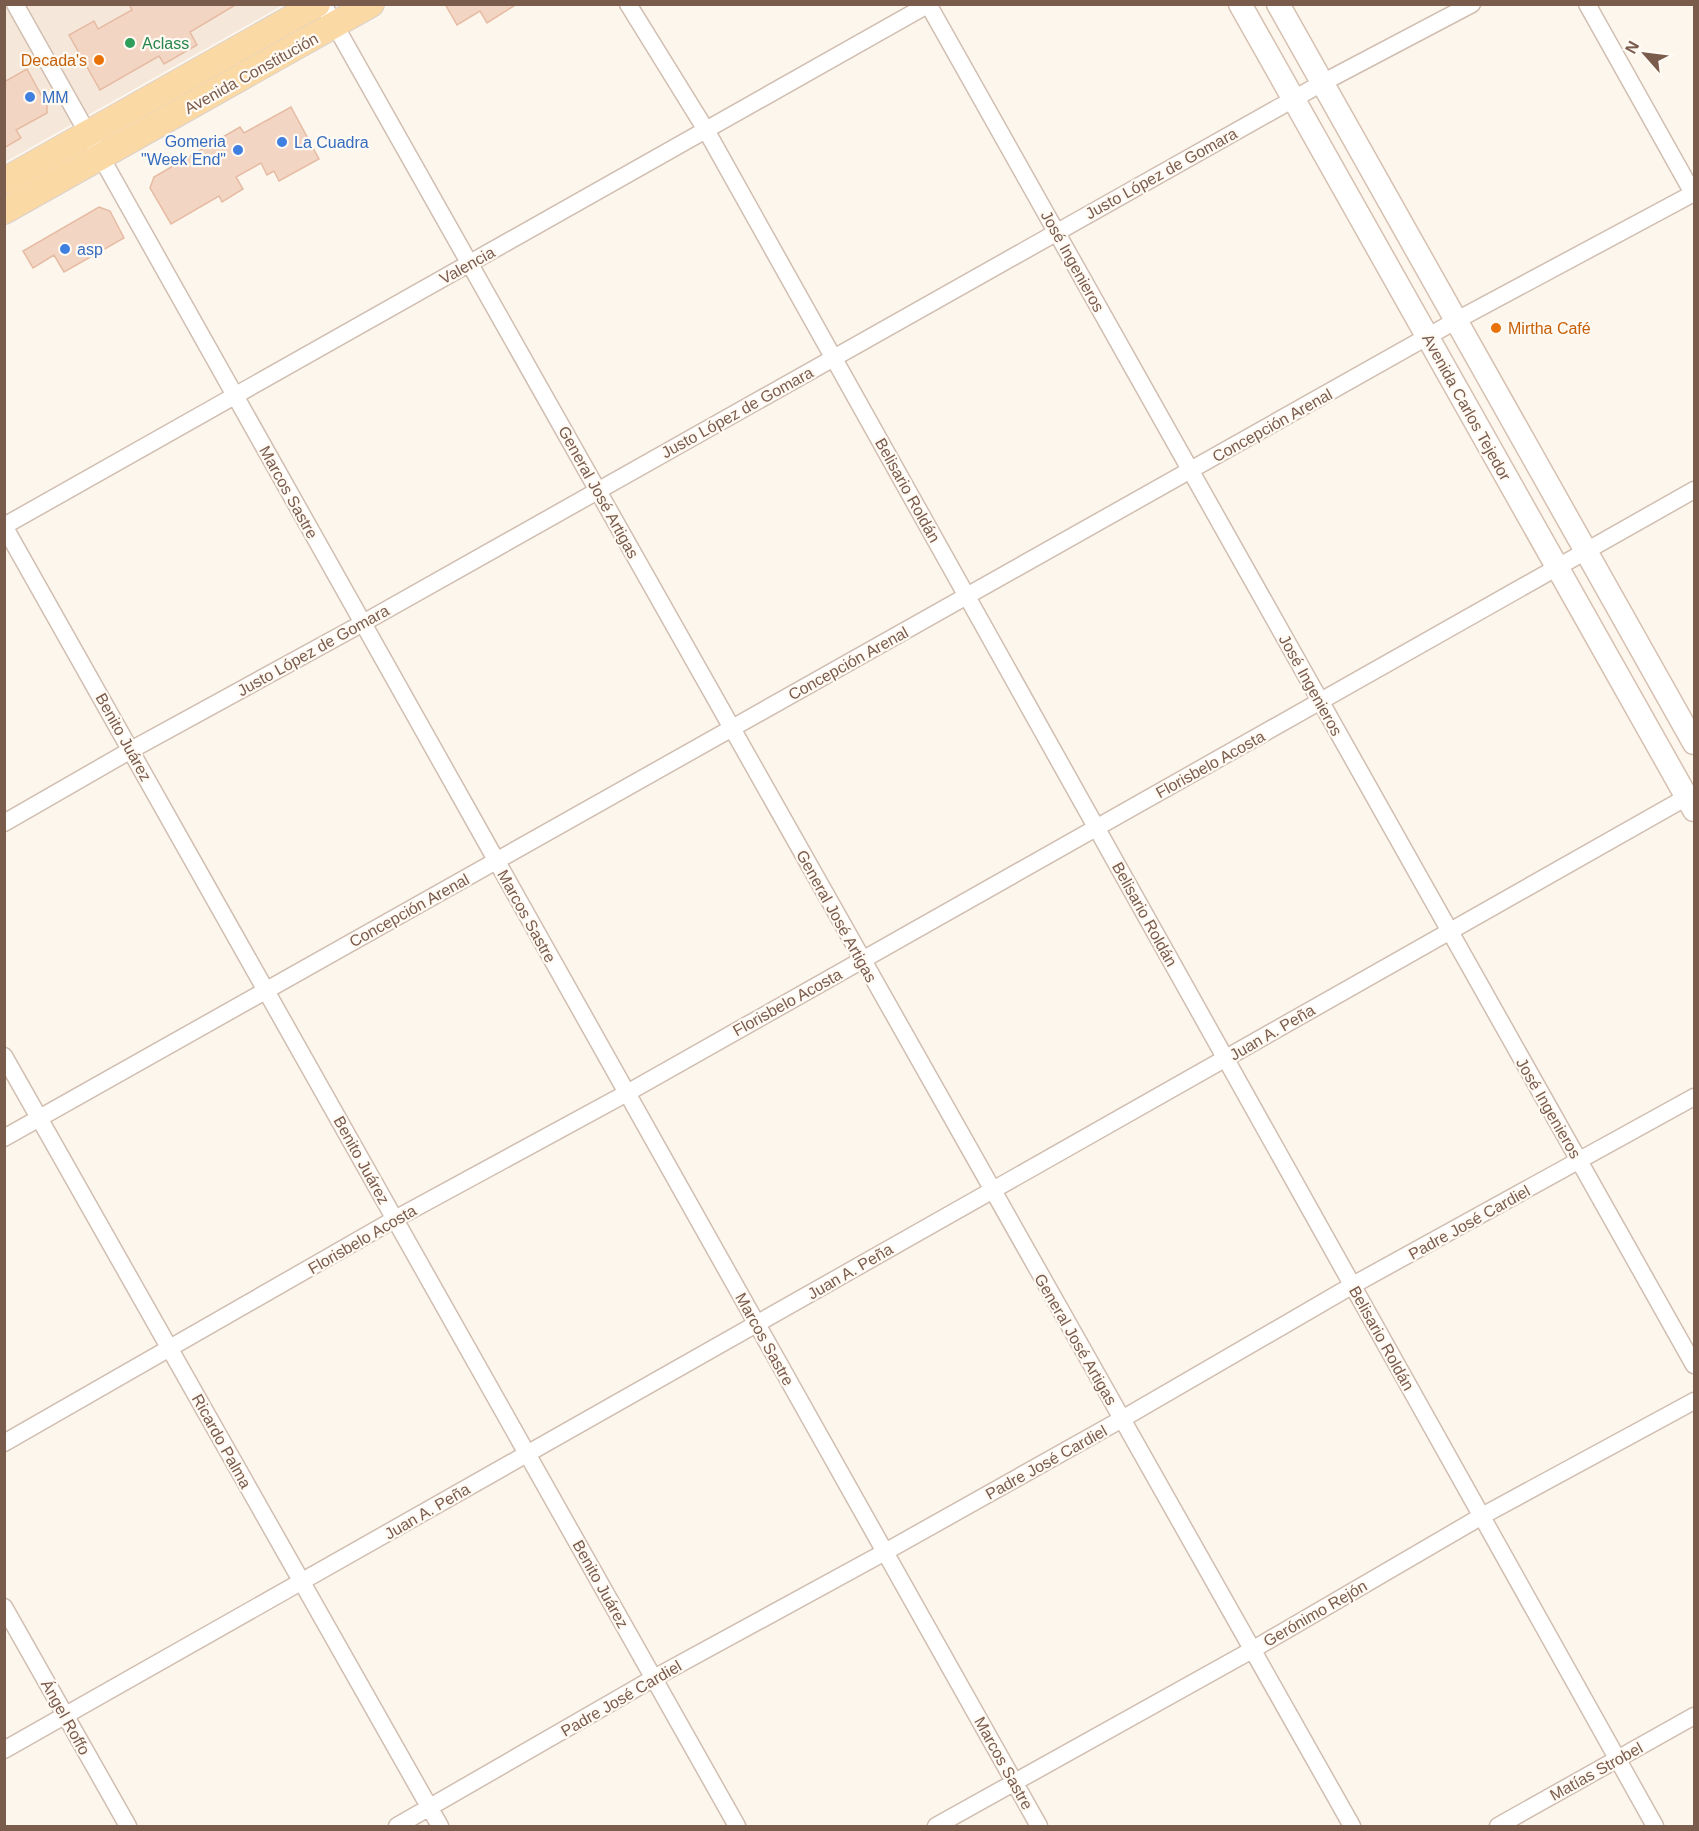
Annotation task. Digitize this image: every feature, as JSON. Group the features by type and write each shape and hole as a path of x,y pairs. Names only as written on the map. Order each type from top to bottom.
{"main road":[{"name":"Avenida Constitución","path":"4,181 317,4"},
{"name":"Avenida Constitución","path":"4,211 100,157 329,15 371,4"},
{"name":"Avenida Carlos Tejedor","path":"1240,4 1692,800"},
{"name":"Avenida Carlos Tejedor","path":"1278,4 1695,743"}],"street":[{"name":"Marcos Sastre","path":"15,4 1039,1827"},
{"name":"Belisario Roldán","path":"628,4 706,130 1655,1827"},
{"name":"Justo López de Gomara","path":"4,823 1322,82 1472,4"},
{"path":"1587,4 1694,194"},
{"name":"Valencia","path":"5,526 928,5"},
{"name":"José Ingenieros","path":"928,5 1695,1365"},
{"name":"General José Artigas","path":"329,15 1352,1827"},
{"name":"Concepción Arenal","path":"4,1138 1457,320 1694,194"},
{"name":"Florisbelo Acosta","path":"4,1443 170,1350 395,1219 627,1093 1695,490"},
{"name":"Benito Juárez","path":"5,526 737,1827"},
{"name":"Juan A. Peña","path":"4,1750 1449,932 1692,800"},
{"name":"Ricardo Palma","path":"4,1056 440,1827"},
{"name":"Padre José Cardiel","path":"398,1827 654,1678 885,1552 1122,1419 1353,1285 1695,1097"},
{"name":"Gerónimo Rejón","path":"936,1827 1252,1650 1482,1516 1695,1401"},
{"name":"Ángel Roffo","path":"4,1607 128,1827"},
{"name":"Matías Strobel","path":"1498,1827 1695,1716"}],"shaded area":[{"path":"5,5 283,5 5,162"}],"building":[{"path":"129,4 237,4 190,32 197,45 164,64 159,56 100,90 69,35 94,21 98,29 132,10"},
{"path":"445,4 517,4 487,23 480,11 457,25"},
{"path":"27,69 47,106 47,113 16,130 21,138 4,148 4,82"},
{"path":"291,107 319,159 279,181 274,171 267,175 261,163 236,177 243,189 222,202 219,196 171,224 150,188 154,177 240,127 244,133"},
{"path":"99,207 110,211 124,238 64,272 54,255 33,268 23,251"}],"place":[{"name":"Aclass","path":"130,43"},
{"name":"Decada's","path":"99,60"},
{"name":"MM","path":"30,97"},
{"name":"La Cuadra","path":"282,142"},
{"name":"Gomeria \"Week End\"","path":"238,150"},
{"name":"asp","path":"65,249"},
{"name":"Mirtha Café","path":"1496,328"}]}
